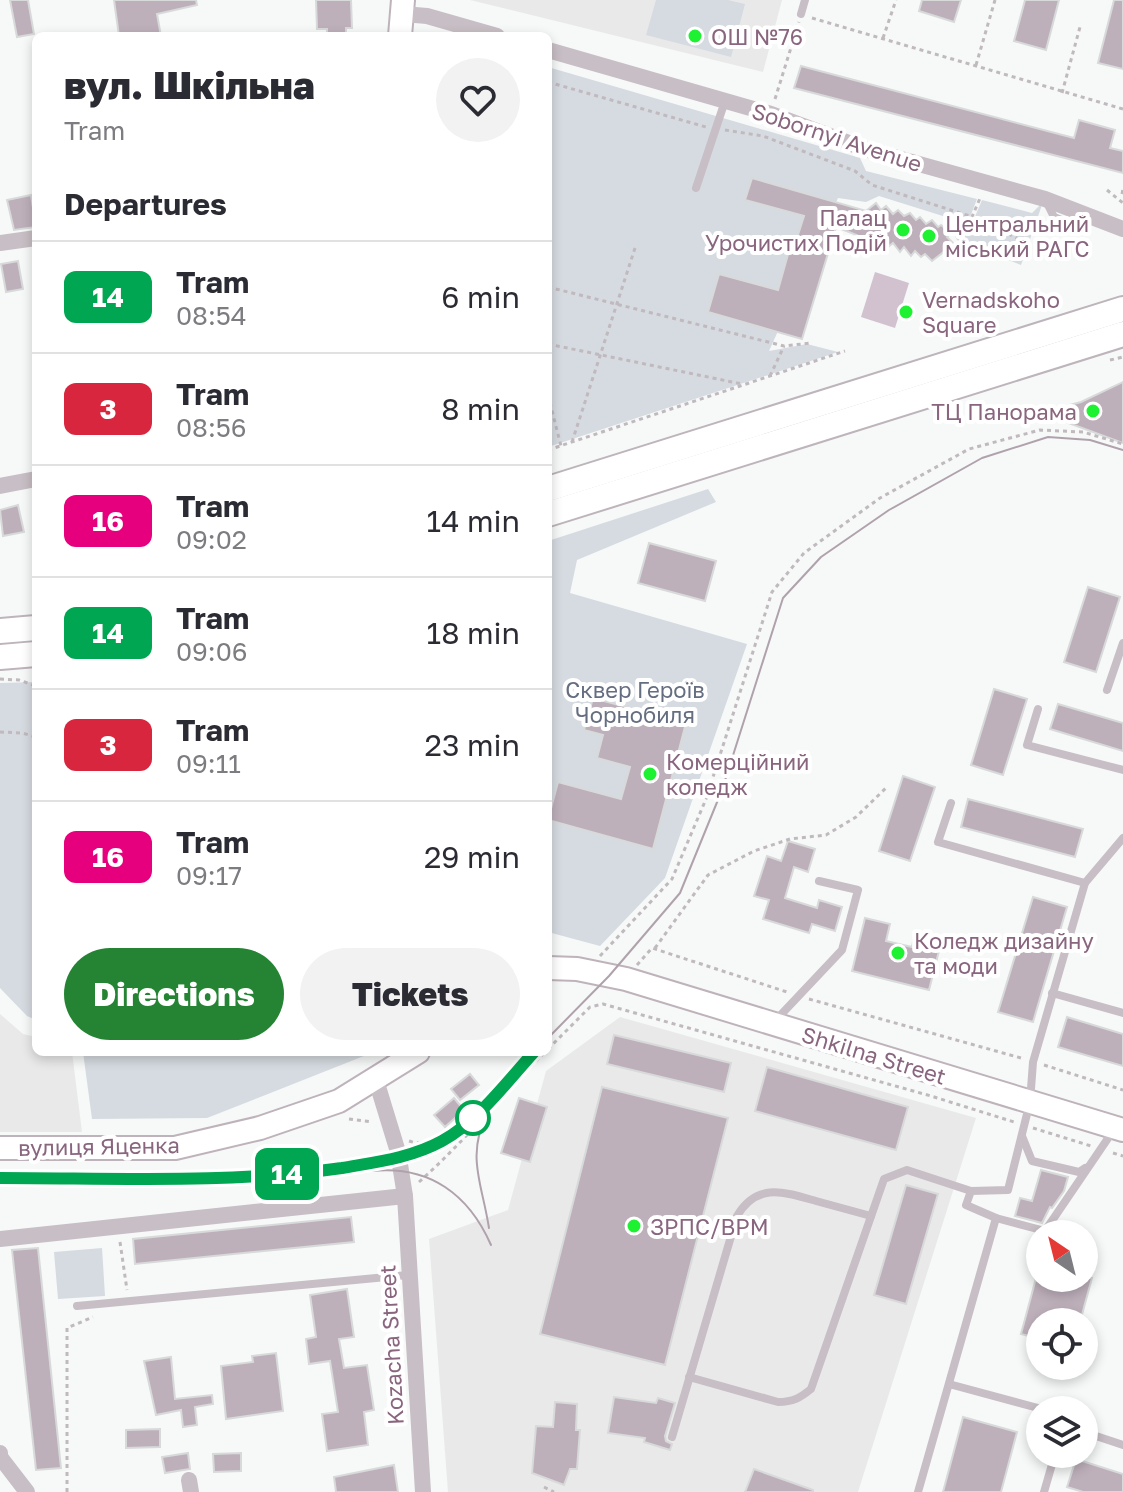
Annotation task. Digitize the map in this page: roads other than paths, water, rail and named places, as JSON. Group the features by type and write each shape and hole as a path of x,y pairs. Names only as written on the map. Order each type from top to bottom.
{"main road":[{"path":"552,488 1123,309"},
{"path":"552,513 1123,334"},
{"path":"552,957 582,970"},
{"path":"552,968 582,970"},
{"name":"Shkilna Street","path":"582,970 626,979 1119,1129"},
{"name":"вулиця Яценка","path":"0,1148 175,1148 301,1116 339,1101 412,1056"}],"street":[{"path":"402,17 427,16 483,32"},
{"name":"Sobornyi Avenue","path":"552,51 771,114 865,149 1045,199 1123,229"},
{"path":"0,243 32,239"},
{"path":"0,486 32,480"},
{"name":"Kozacha Street","path":"376,1080 394,1135 405,1196 423,1492"},
{"path":"0,1239 405,1196"},
{"path":"0,1453 27,1492"}],"lane":[{"path":"801,14 805,0"},
{"path":"696,188 725,101"},
{"path":"1107,690 1123,643"},
{"path":"1038,709 1027,745 1123,770"},
{"path":"951,803 938,842 1085,883"},
{"path":"689,1377 778,1402 791,1402 811,1389 884,1179 907,1170 971,1191 1008,1190 1030,1102 1033,1062 1085,883 1123,838"},
{"path":"771,1024 842,950 858,890 819,881"},
{"path":"1052,993 1123,1013"},
{"path":"971,1191 966,1205 996,1218 1045,1231 1090,1164 1119,1129"},
{"path":"1022,1135 1032,1161 1079,1172 1090,1164"},
{"path":"672,1437 737,1216 745,1203 762,1193 782,1191 871,1216"},
{"path":"918,1492 996,1218"},
{"path":"77,1306 408,1275"},
{"path":"949,1384 1026,1405"},
{"path":"1098,1437 1123,1445"},
{"path":"1047,1491 1052,1468"}],"tram line":[{"path":"552,1034 609,976 680,893 722,790 783,598 821,557 889,510 982,458 1048,437 1090,440 1123,450"},
{"path":"0,1178 257,1176 342,1168 393,1159 430,1147 468,1123 530,1056"},
{"name":"14","path":"0,1178 227,1179 317,1171 400,1158 441,1141 468,1123 530,1056"},
{"path":"488,1108 478,1141 477,1168 489,1228"},
{"path":"372,1171 412,1173 445,1187 471,1212 491,1245"}],"place":[{"name":"ОШ №76","path":"695,36"},
{"name":"Палац Урочистих Подій","path":"903,230"},
{"name":"Центральний міський РАГС","path":"929,236"},
{"name":"Vernadskoho Square","path":"906,312"},
{"name":"ТЦ Панорама","path":"1093,411"},
{"name":"Комерційний коледж","path":"650,774"},
{"name":"Коледж дизайну та моди","path":"898,953"},
{"name":"ЗРПС/ВРМ","path":"634,1226"}],"park label":[{"name":"Сквер Героїв Чорнобиля","path":"635,702"}]}
